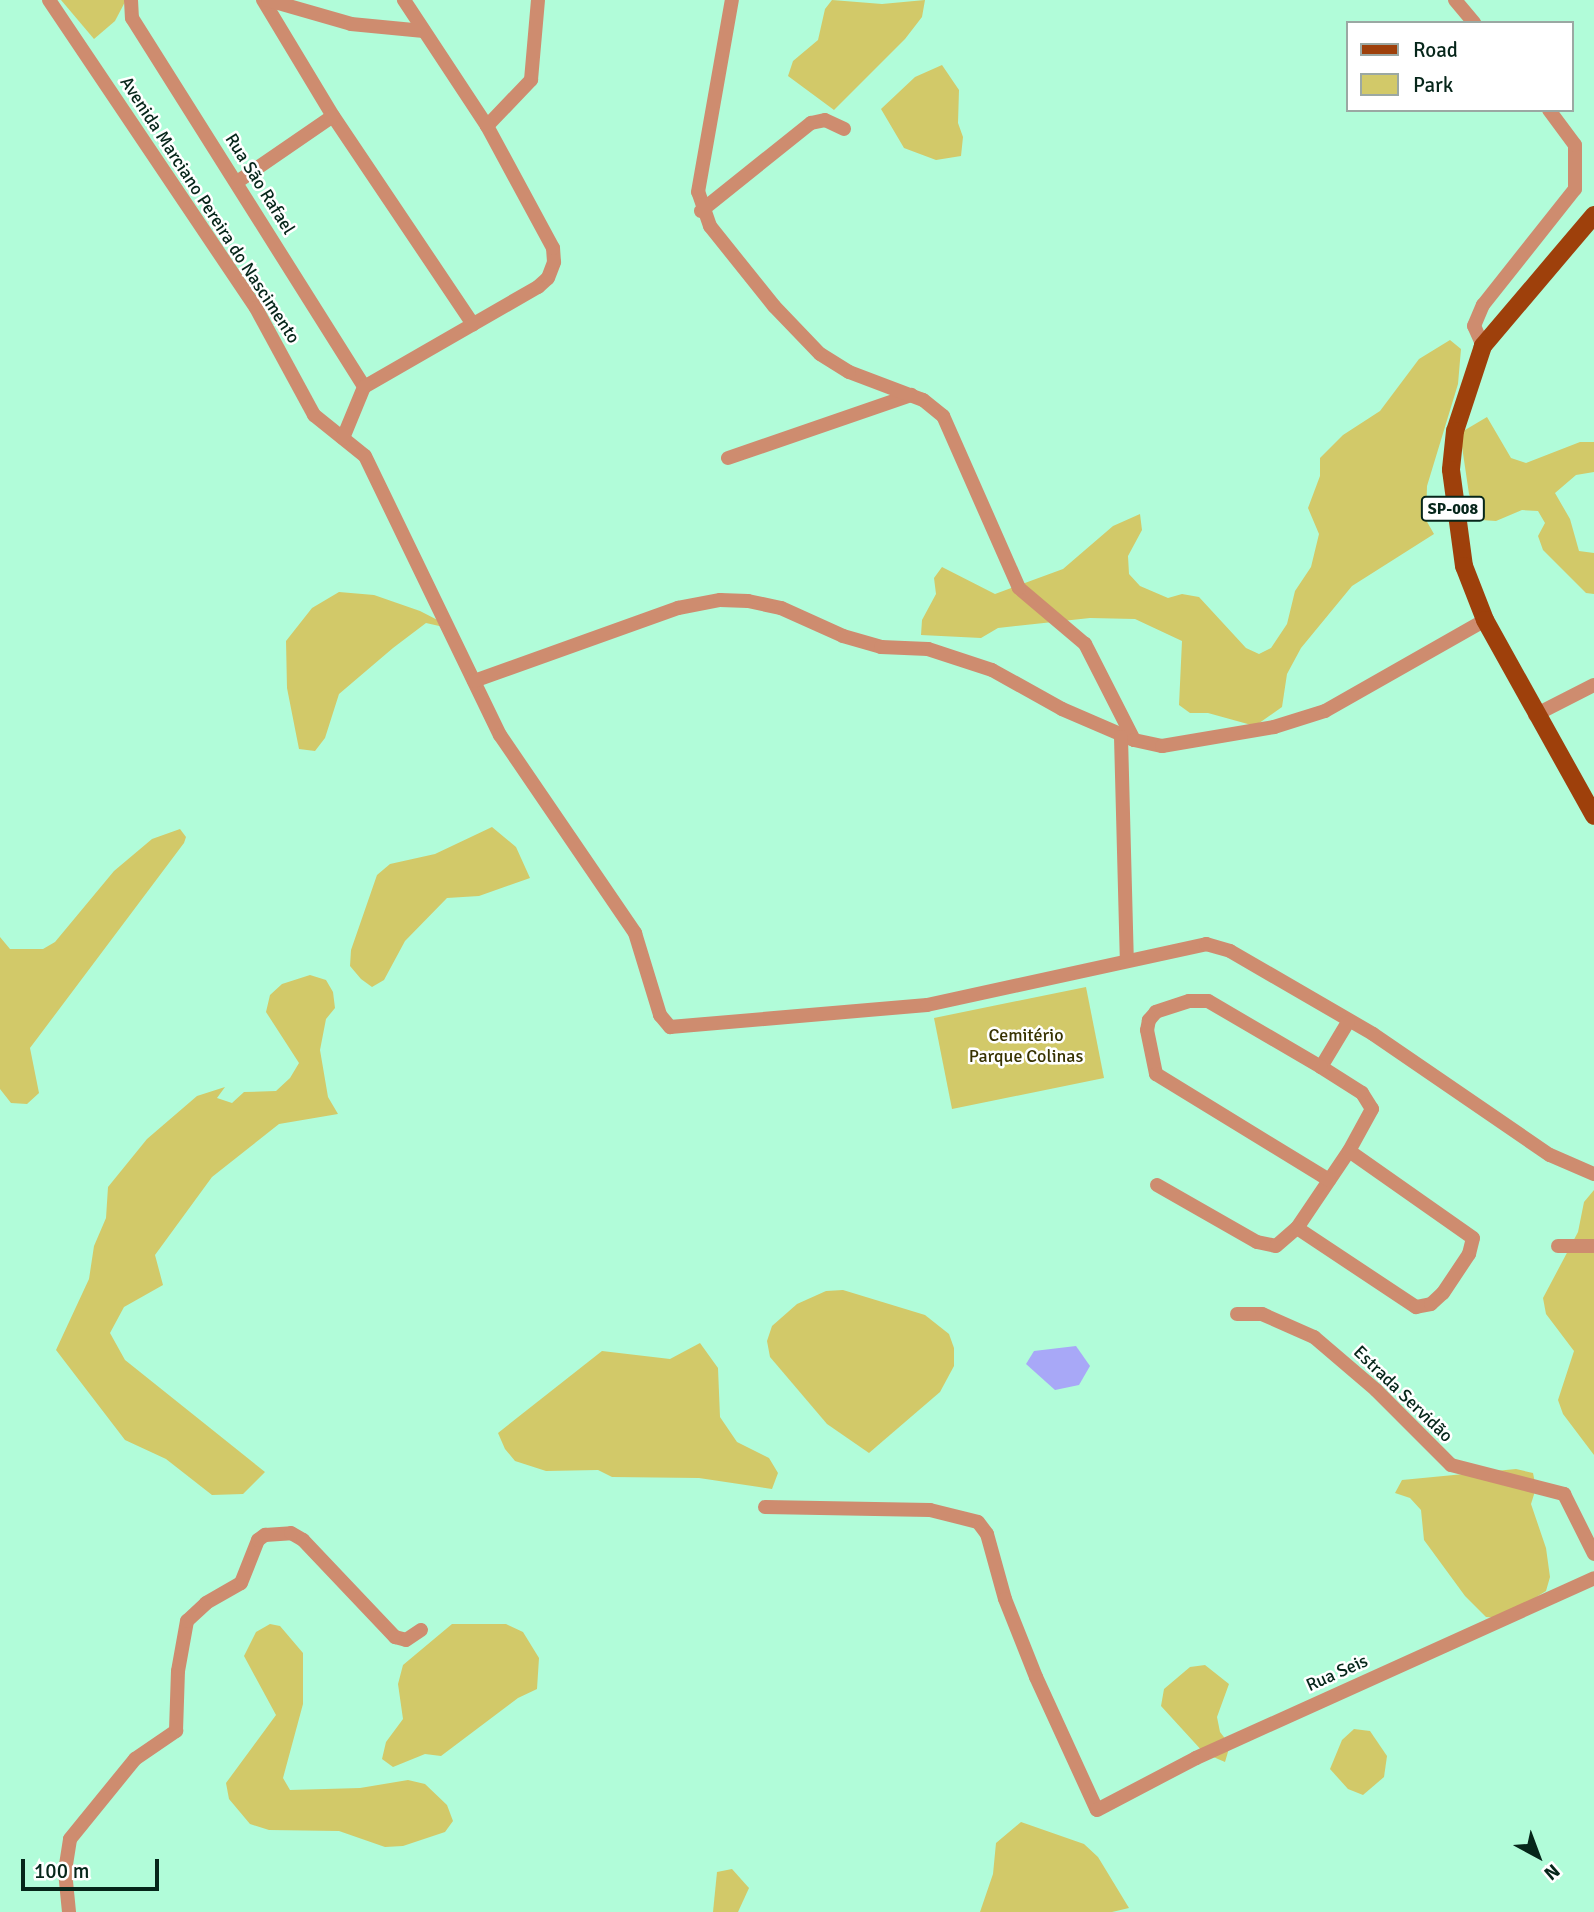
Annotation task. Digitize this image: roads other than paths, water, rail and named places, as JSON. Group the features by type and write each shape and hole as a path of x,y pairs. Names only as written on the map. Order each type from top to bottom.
{"main road":[{"name":"SP-008","path":"1594,215 1483,346 1455,431 1451,471 1464,566 1485,620 1535,715 1594,816"}],"street":[{"name":"Avenida Marciano Pereira do Nascimento","path":"48,0 256,308 314,415 365,456 379,482 403,542 432,589 513,758 578,844 635,933 660,1014 670,1027 927,1005 1185,946 1219,946 1407,1056 1550,1155 1594,1174"},
{"name":"Rua São Rafael","path":"131,0 132,18 364,387"},
{"path":"265,0 351,24 424,31"},
{"path":"265,0 333,116 473,324"},
{"path":"343,438 364,387 538,287 548,278 554,262 553,248 487,126 404,0"},
{"path":"487,126 531,80 538,0"},
{"path":"732,0 698,192 701,211 766,296 820,354 849,372 911,396 943,416 1019,588 1085,644 1128,739 1127,960"},
{"path":"1455,0 1472,21"},
{"path":"1483,346 1474,326 1483,305 1575,189 1576,145 1551,112"},
{"path":"237,182 333,116"},
{"path":"701,211 811,122 825,120 844,129"},
{"path":"727,458 911,396"},
{"path":"474,681 678,608 720,600 748,601 781,608 843,636 881,647 928,649 992,670 1128,739 1162,746 1274,727 1325,711 1485,620"},
{"path":"1535,715 1594,685"},
{"path":"1157,1185 1268,1247 1282,1243 1297,1228 1349,1151 1369,1118 1370,1103 1321,1067 1208,1001 1172,1005 1149,1020 1152,1066 1161,1080 1329,1180"},
{"path":"1321,1067 1348,1022"},
{"path":"1297,1228 1416,1307 1431,1304 1469,1254 1473,1238 1349,1151"},
{"path":"1558,1247 1594,1246"},
{"name":"Estrada Servidão","path":"1237,1314 1271,1317 1314,1337 1377,1390 1451,1465 1564,1494 1594,1554"},
{"name":"Rua Seis","path":"765,1507 930,1510 978,1522 987,1534 1006,1599 1036,1677 1092,1805 1098,1810 1143,1783 1594,1578"},
{"path":"69,1912 65,1871 70,1839 135,1759 176,1731 178,1671 187,1621 206,1603 241,1583 258,1540 265,1535 291,1533 303,1540 395,1637 406,1640 421,1630"}],"water":[{"path":"1076,1346 1090,1366 1079,1385 1055,1390 1026,1364 1034,1351"}],"park label":[{"name":"Cemitério Parque Colinas","path":"1026,1046"}]}
